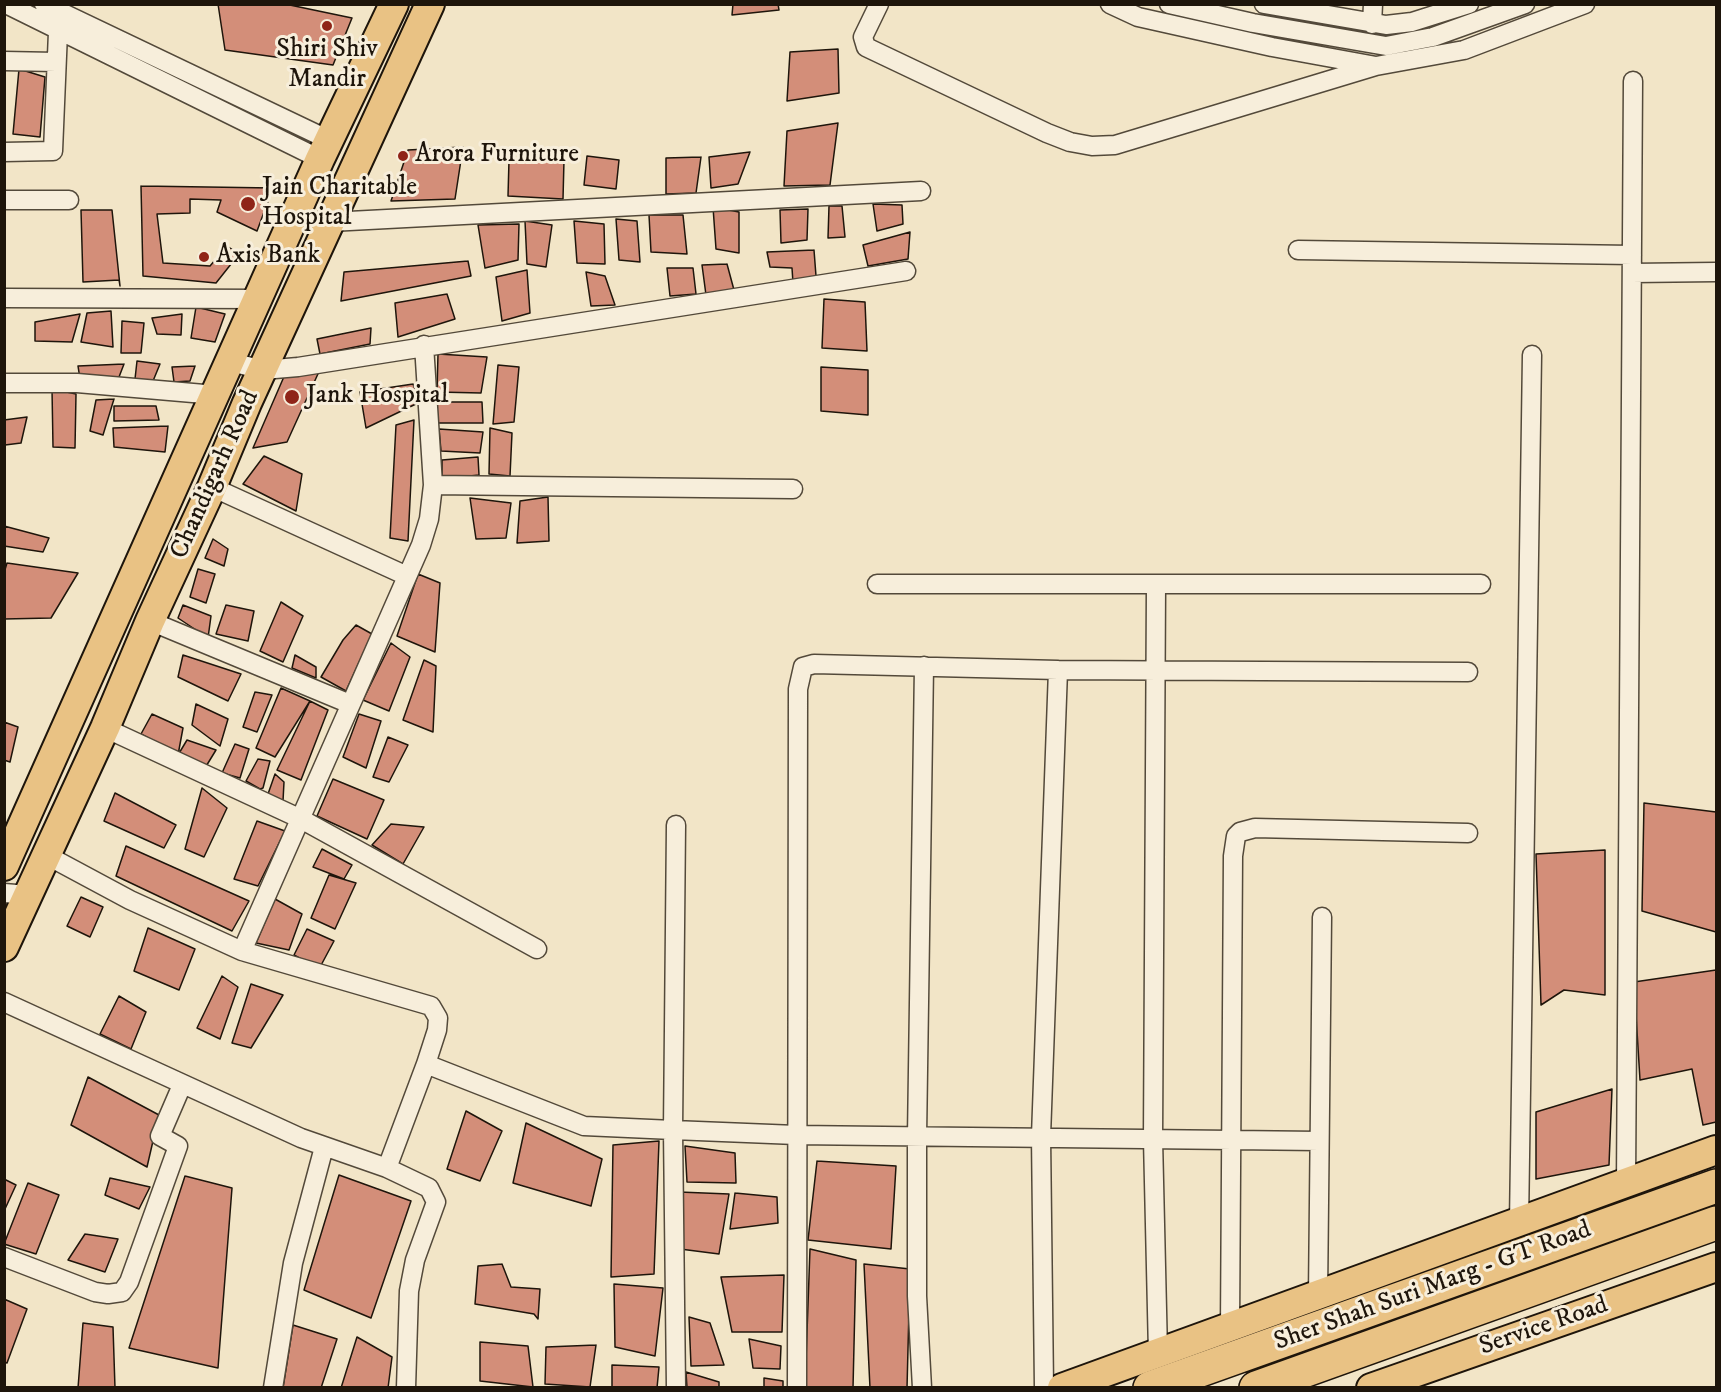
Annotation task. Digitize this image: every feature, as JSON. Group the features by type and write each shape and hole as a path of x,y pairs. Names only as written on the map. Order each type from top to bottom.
{"highway":[{"name":"Sher Shah Suri Marg - GT Road","path":"1150,1388 1716,1186"},
{"name":"Sher Shah Suri Marg - GT Road","path":"1256,1388 1716,1223"}],"main road":[{"name":"Chandigarh Road","path":"4,866 231,362 324,149 394,4"},
{"name":"Chandigarh Road","path":"4,947 16,894 48,856 150,621 430,4"},
{"path":"1062,1388 1626,1185 1716,1150"},
{"name":"Service Road","path":"1371,1388 1716,1267"}],"street":[{"path":"6,4 58,32 324,149"},
{"path":"44,4 324,149"},
{"path":"879,4 863,38 866,47 1047,133 1070,142 1092,146 1115,145 1382,66 1464,50 1586,4"},
{"path":"1110,4 1138,17 1272,47 1382,66"},
{"path":"1169,4 1386,46 1433,37 1525,4"},
{"path":"1264,4 1379,25 1412,22 1468,5 1468,25"},
{"path":"1373,4 1386,46 1382,66"},
{"path":"4,152 53,151 58,32"},
{"path":"4,61 56,62"},
{"path":"1626,1185 1633,81"},
{"path":"330,222 921,191"},
{"path":"4,200 69,200"},
{"path":"1298,250 1632,264 1716,272"},
{"path":"231,362 263,370 298,367 424,345 906,271"},
{"path":"4,298 259,299"},
{"path":"242,951 421,545 429,519 433,485 424,345"},
{"path":"1519,1223 1532,355"},
{"path":"4,383 76,383 216,395"},
{"path":"433,485 793,489"},
{"path":"212,487 407,576"},
{"path":"877,584 1156,586 1481,584"},
{"path":"1156,586 1153,1139 1158,1353"},
{"path":"150,621 350,704"},
{"path":"797,1388 798,689 801,671 805,666 814,664 1058,670 1468,672"},
{"path":"922,1388 917,1296 917,1137 924,666"},
{"path":"1044,1388 1041,1136 1058,670"},
{"path":"105,728 301,819 537,949"},
{"path":"676,825 673,1130 676,1388"},
{"path":"1230,1328 1233,856 1236,836 1240,832 1254,828 1468,832"},
{"path":"48,856 130,900 242,951 431,1006 438,1018 437,1030 387,1168"},
{"path":"1318,1296 1322,916"},
{"path":"4,1002 182,1085 324,1147 387,1168 429,1188 435,1202 415,1260 409,1291 406,1388"},
{"path":"426,1064 584,1126 796,1135 1041,1136 1319,1141"},
{"path":"4,1257 95,1292 108,1294 122,1292 129,1282 178,1146 160,1136 182,1085"},
{"path":"273,1388 293,1263 324,1147"}],"building":[{"path":"218,4 285,4 352,18 333,65 225,50"},
{"path":"733,4 778,4 779,10 732,15"},
{"path":"838,49 839,93 787,101 790,52"},
{"path":"19,69 45,77 40,137 13,134"},
{"path":"838,123 830,185 784,186 787,131"},
{"path":"463,147 455,199 391,201 408,150"},
{"path":"750,152 738,184 711,188 709,157"},
{"path":"587,156 619,160 616,189 584,185"},
{"path":"701,157 696,193 666,194 666,158"},
{"path":"509,160 564,160 563,199 508,196"},
{"path":"141,186 273,188 257,231 217,212 221,200 190,199 190,213 157,214 163,263 210,266 227,246 239,254 216,283 143,276"},
{"path":"873,204 902,205 903,224 877,231"},
{"path":"829,206 842,206 845,237 828,238"},
{"path":"713,207 739,212 739,253 716,249"},
{"path":"808,209 807,240 781,243 780,210"},
{"path":"81,210 112,210 120,286 119,280 83,282"},
{"path":"649,215 683,215 687,254 651,252"},
{"path":"616,219 637,221 640,262 619,260"},
{"path":"525,221 552,225 546,267 527,264"},
{"path":"574,221 604,224 605,264 577,263"},
{"path":"519,224 518,260 485,268 478,225"},
{"path":"910,232 908,259 868,266 863,245"},
{"path":"814,250 816,276 793,283 792,268 770,267 767,252"},
{"path":"468,261 471,276 341,301 344,272"},
{"path":"727,264 734,290 706,295 702,265"},
{"path":"667,268 693,268 696,294 670,296"},
{"path":"527,270 530,313 502,321 496,277"},
{"path":"586,272 605,276 615,305 591,306"},
{"path":"447,294 455,319 398,337 395,303"},
{"path":"824,299 865,302 867,351 822,348"},
{"path":"196,307 225,314 215,342 191,338"},
{"path":"111,311 113,347 81,342 87,313"},
{"path":"80,314 72,342 35,341 35,322"},
{"path":"182,314 181,335 157,334 152,318"},
{"path":"122,321 144,323 141,353 121,353"},
{"path":"371,328 370,344 320,354 317,339"},
{"path":"438,354 487,357 481,393 437,392"},
{"path":"137,361 160,364 153,381 135,379"},
{"path":"124,364 119,377 80,379 78,366"},
{"path":"322,365 287,442 253,448 286,372"},
{"path":"498,365 519,367 514,422 493,424"},
{"path":"195,366 190,381 174,382 172,367"},
{"path":"821,367 868,370 868,415 821,411"},
{"path":"413,384 420,402 366,428 360,392"},
{"path":"52,389 76,394 75,448 53,447"},
{"path":"114,399 103,435 90,431 96,400"},
{"path":"437,402 482,402 483,423 437,423"},
{"path":"114,406 156,406 159,420 114,421"},
{"path":"27,417 21,443 5,445 4,420"},
{"path":"414,420 408,541 390,538 396,425"},
{"path":"168,426 165,452 114,447 113,428"},
{"path":"490,428 512,433 510,476 489,474"},
{"path":"439,429 483,432 480,453 441,451"},
{"path":"264,456 302,474 296,511 243,484"},
{"path":"478,457 479,475 442,479 442,460"},
{"path":"548,497 549,541 517,543 520,501"},
{"path":"470,498 511,503 506,538 476,539"},
{"path":"4,526 49,538 43,552 4,546"},
{"path":"213,539 228,549 224,566 205,558"},
{"path":"7,563 78,573 51,618 4,619 4,573"},
{"path":"198,569 215,574 206,603 190,597"},
{"path":"418,574 440,583 435,652 397,636"},
{"path":"281,602 303,616 283,662 260,651"},
{"path":"183,605 211,616 208,638 178,618"},
{"path":"226,605 254,611 248,641 216,634"},
{"path":"356,625 372,634 346,691 321,677 343,640"},
{"path":"391,643 410,657 389,711 363,700"},
{"path":"183,655 241,674 228,701 178,677"},
{"path":"295,655 316,667 316,678 292,668"},
{"path":"424,660 436,666 433,732 403,720"},
{"path":"281,688 310,701 275,757 256,748"},
{"path":"255,692 272,695 257,732 243,727"},
{"path":"310,701 328,710 301,780 277,770"},
{"path":"196,704 228,719 220,746 192,725"},
{"path":"152,714 183,728 178,755 141,734"},
{"path":"359,714 381,721 366,768 343,757"},
{"path":"4,722 18,727 10,762 4,760"},
{"path":"388,737 408,745 389,782 373,777"},
{"path":"187,740 216,750 205,768 178,755"},
{"path":"235,744 249,749 240,778 222,773"},
{"path":"258,759 270,761 263,788 260,789 246,781"},
{"path":"275,774 284,782 283,801 268,794"},
{"path":"333,779 384,800 367,839 317,816"},
{"path":"202,788 227,808 204,857 185,849"},
{"path":"115,793 176,825 164,848 104,821"},
{"path":"1644,803 1716,812 1716,932 1642,911"},
{"path":"257,821 285,831 258,886 234,879"},
{"path":"391,824 424,827 403,864 372,845"},
{"path":"126,846 249,901 232,931 116,876"},
{"path":"322,849 352,865 344,879 313,867"},
{"path":"1605,850 1605,995 1564,990 1541,1005 1536,854"},
{"path":"329,875 356,883 335,929 311,918"},
{"path":"81,897 103,907 90,937 67,926"},
{"path":"275,899 302,914 289,950 256,943"},
{"path":"148,928 195,949 179,990 134,971"},
{"path":"307,929 334,941 319,969 294,955"},
{"path":"1716,970 1716,1122 1703,1125 1692,1069 1640,1080 1634,982"},
{"path":"222,976 238,987 220,1039 197,1028"},
{"path":"251,984 283,995 251,1048 232,1043"},
{"path":"119,996 146,1012 131,1049 100,1034"},
{"path":"88,1077 159,1115 147,1167 71,1125"},
{"path":"1612,1089 1609,1165 1536,1179 1536,1112"},
{"path":"466,1111 502,1131 480,1181 447,1169"},
{"path":"526,1123 602,1159 591,1206 513,1183"},
{"path":"659,1141 654,1274 611,1277 613,1145"},
{"path":"685,1146 735,1153 736,1183 687,1182"},
{"path":"817,1161 896,1166 891,1249 808,1240"},
{"path":"339,1175 411,1201 371,1318 304,1290"},
{"path":"185,1176 232,1188 218,1368 129,1348"},
{"path":"110,1178 150,1187 139,1209 105,1195"},
{"path":"4,1179 16,1185 5,1209 4,1209"},
{"path":"28,1183 59,1195 36,1254 4,1244"},
{"path":"679,1192 729,1194 719,1254 680,1249"},
{"path":"735,1193 777,1197 778,1223 730,1229"},
{"path":"85,1234 118,1239 105,1272 68,1260"},
{"path":"810,1249 856,1260 853,1388 805,1388"},
{"path":"502,1264 511,1287 540,1289 538,1319 534,1314 475,1304 478,1266"},
{"path":"864,1264 910,1269 907,1388 870,1388"},
{"path":"784,1275 782,1332 732,1332 721,1277"},
{"path":"614,1284 663,1288 655,1356 615,1347"},
{"path":"4,1299 27,1309 7,1363 4,1362"},
{"path":"689,1317 710,1323 724,1365 691,1366"},
{"path":"83,1323 113,1327 115,1388 78,1388"},
{"path":"293,1325 337,1339 321,1388 283,1388"},
{"path":"357,1337 392,1357 388,1388 341,1388"},
{"path":"749,1339 781,1346 780,1369 753,1368"},
{"path":"480,1342 528,1346 533,1387 480,1381"},
{"path":"596,1345 590,1387 545,1384 546,1347"},
{"path":"612,1365 659,1367 657,1388 612,1388"},
{"path":"686,1372 719,1382 719,1388 687,1388"},
{"path":"764,1378 783,1381 783,1388 764,1388"}],"place":[{"name":"Shiri Shiv Mandir","path":"327,26"},
{"name":"Arora Furniture","path":"403,156"},
{"name":"Jain Charitable Hospital","path":"248,204"},
{"name":"Axis Bank","path":"204,257"},
{"name":"Jank Hospital","path":"292,397"}]}
